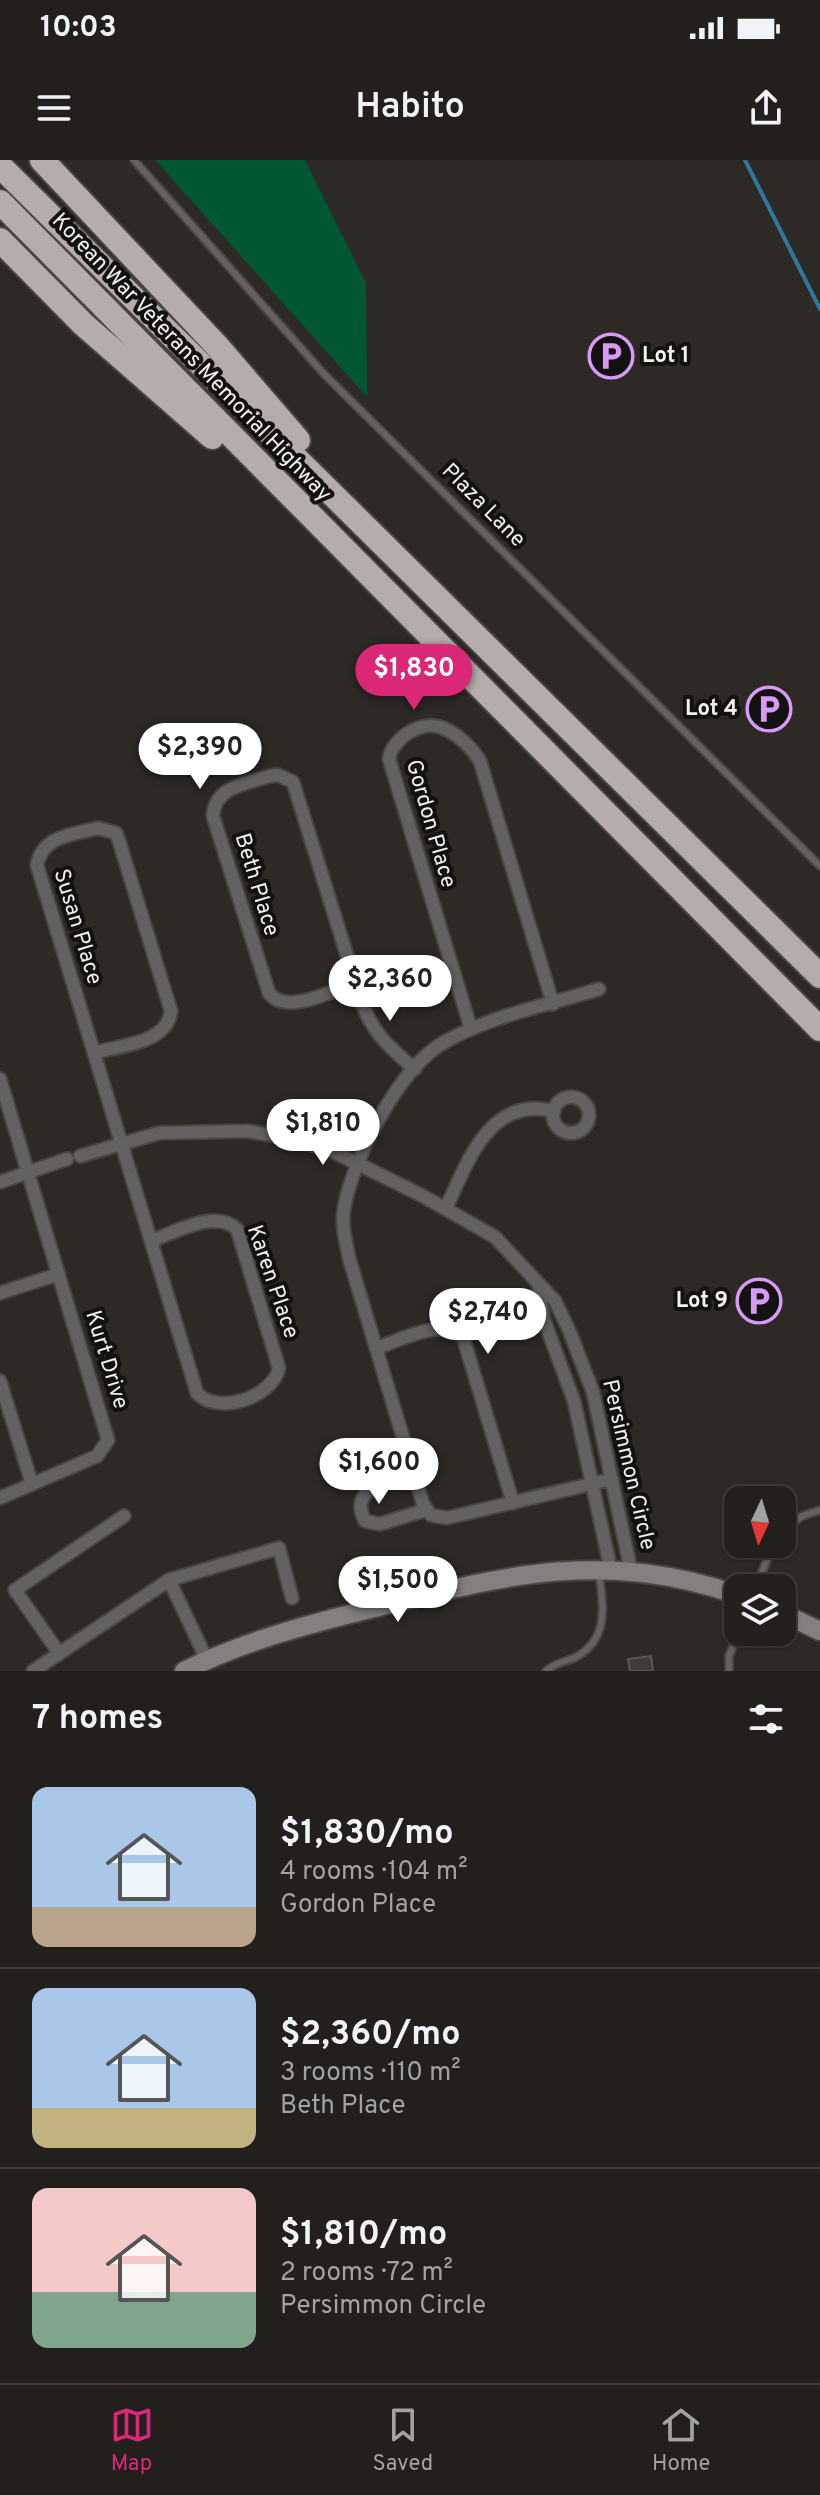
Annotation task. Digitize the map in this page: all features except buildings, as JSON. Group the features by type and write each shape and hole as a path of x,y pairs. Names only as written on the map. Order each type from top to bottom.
{"highway":[{"name":"Korean War Veterans Memorial Highway","path":"42,160 238,371 320,465 336,498"},
{"name":"Korean War Veterans Memorial Highway","path":"0,166 820,976"},
{"name":"Korean War Veterans Memorial Highway","path":"0,202 820,1029"},
{"name":"Korean War Veterans Memorial Highway","path":"0,240 83,324 344,552"}],"street":[{"name":"Gordon Place","path":"471,1029 389,759 393,745 400,737 428,726 445,728 472,749 480,761 553,1004"},
{"name":"Beth Place","path":"356,983 292,1003 281,1003 269,993 213,816 216,800 223,792 270,776 278,775 293,782 356,983 375,1033 415,1069"},
{"name":"Susan Place","path":"98,828 116,833 171,1011 170,1020 158,1036 94,1053 37,865 40,853 50,841 98,828"},
{"path":"599,989 471,1029 438,1045 415,1069 385,1111 357,1164 343,1223 349,1258 376,1348 414,1474 426,1510 431,1515 447,1518 612,1479"},
{"name":"Karen Place","path":"94,1053 197,1393 210,1405 230,1404 269,1386 277,1378 279,1368 237,1229 223,1220 211,1220 151,1241"},
{"name":"Kurt Drive","path":"0,1079 108,1440 97,1456 0,1498"},
{"path":"446,1208 477,1144 493,1126 523,1108 554,1111"},
{"name":"Persimmon Circle","path":"0,1182 159,1133 247,1131 293,1139 357,1164 446,1208 495,1237 555,1301 586,1375 631,1571"},
{"path":"0,1293 59,1274"},
{"name":"Persimmon Circle","path":"539,1287 544,1320 569,1386 593,1484 605,1569"},
{"path":"376,1348 443,1328 455,1329 463,1337 513,1503"},
{"path":"569,1386 576,1377 586,1375"},
{"path":"0,1381 32,1484"},
{"path":"414,1474 371,1487 363,1495 361,1514 365,1521 380,1524 426,1510"},
{"path":"59,1653 15,1590 124,1516"},
{"path":"33,1671 169,1580 279,1548 292,1598"},
{"path":"184,1671 292,1630 493,1579 538,1571 631,1571 693,1581 724,1591"},
{"path":"169,1580 207,1660"},
{"path":"796,1620 820,1631"}],"lane":[{"name":"Plaza Lane","path":"134,160 324,374 820,866"},
{"path":"796,1520 820,1510"},
{"path":"546,1671 577,1656 599,1634 605,1569"},
{"path":"729,1671 729,1656 733,1646"}],"green space":[{"path":"155,160 305,160 366,283 367,397"}],"waterway":[{"path":"745,160 820,309"}],"place":[{"name":"Lot 1","path":"611,356"},
{"name":"Lot 4","path":"769,709"},
{"name":"Lot 9","path":"759,1301"}]}
